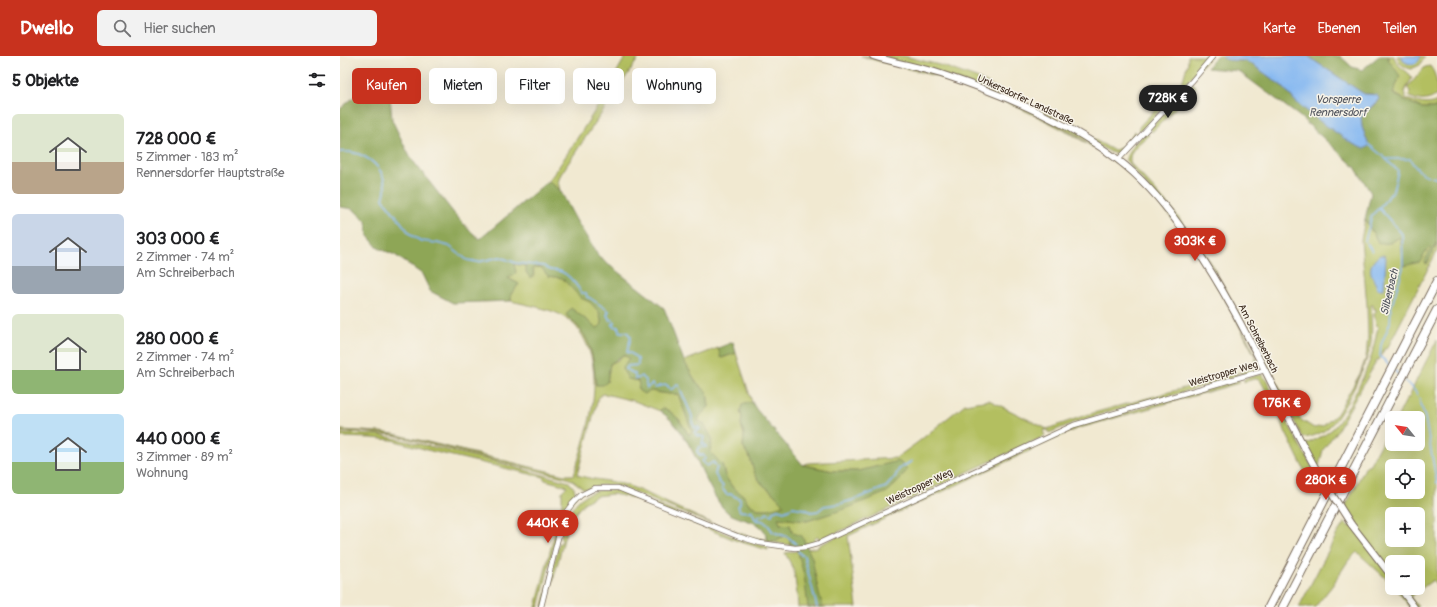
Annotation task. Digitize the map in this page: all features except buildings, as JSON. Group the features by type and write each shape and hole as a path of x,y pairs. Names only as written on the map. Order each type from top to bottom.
{"highway":[{"path":"1269,607 1437,281"},
{"path":"1283,607 1437,310"}],"street":[{"name":"Unkersdorfer Landstraße","path":"873,56 939,74 990,91 1060,124 1118,160"},
{"path":"1118,160 1192,81 1213,56"},
{"name":"Am Schreiberbach","path":"1118,160 1158,198 1200,253 1228,300 1316,469 1351,524 1385,568"},
{"name":"Weistropper Weg","path":"541,607 564,519 570,506 581,495 595,488 618,488 744,539 773,545 806,547 817,544 1074,425 1265,370"},
{"path":"1405,595 1414,607"}],"green space":[{"path":"626,56 640,56 624,80 624,68 619,68"},
{"path":"861,56 867,56 931,73 975,88 1009,102 1043,117 1103,151 1122,165 1148,189 1166,210 1183,232 1215,280 1255,354 1258,362 1255,370 1242,375 1241,373 1237,374 1237,376 1136,406 1114,410 1073,423 1049,433 1047,429 1086,415 1249,370 1255,363 1254,354 1214,280 1182,232 1146,189 1121,166 1083,141 1037,116 1006,102 945,79"},
{"path":"880,56 904,56 943,66 976,78 1061,121 1113,150 1123,146 1135,131 1137,135 1120,152 1112,153 1003,95"},
{"path":"1188,56 1211,56 1141,131 1138,128 1183,80 1188,62"},
{"path":"1216,56 1223,56 1223,58 1237,61 1246,61 1282,86 1296,102 1369,146 1362,127 1361,117 1379,100 1373,94 1364,94 1308,56 1340,56 1352,67 1362,70 1379,56 1388,56 1388,59 1400,76 1393,94 1421,108 1437,108 1437,243 1427,264 1424,262 1431,249 1429,247 1420,262 1404,266 1400,237 1390,243 1379,244 1365,219 1371,193 1355,167 1299,116 1238,71 1207,68"},
{"path":"1388,56 1394,56 1400,67 1412,78 1404,92 1406,98 1425,104 1437,101 1437,108 1421,108 1393,93"},
{"path":"1397,56 1401,56 1405,62 1411,64 1417,62 1421,56 1425,57 1420,65 1411,69 1402,65"},
{"path":"1430,66 1436,79 1437,95 1427,100 1416,99 1409,96 1410,91 1408,87 1425,67"},
{"path":"1193,83 1196,87 1152,132 1150,128"},
{"path":"352,99 352,104 391,104 392,120 410,157 453,212 469,230 480,239 548,181 560,190 576,220 599,257 664,308 684,361 696,382 707,392 709,407 700,416 698,421 704,423 712,439 710,452 722,464 725,476 733,488 743,495 749,504 758,509 769,509 784,505 762,484 755,474 750,458 743,447 744,434 741,425 742,417 740,411 742,405 752,402 756,409 803,465 833,471 859,471 898,461 903,465 907,470 899,481 887,492 845,509 807,521 778,518 780,524 790,525 793,533 802,536 812,558 823,607 808,607 804,575 796,546 790,545 790,539 784,536 775,541 768,540 764,530 755,523 732,515 723,508 708,483 689,444 681,432 660,411 662,408 674,415 688,434 690,434 692,431 678,394 651,391 644,394 639,391 638,381 628,379 622,368 629,358 623,355 610,364 607,382 603,385 596,385 594,364 590,346 581,330 566,315 571,308 597,328 602,324 599,312 590,302 581,298 562,278 548,276 541,267 533,268 534,276 530,278 526,272 526,266 514,264 516,272 508,278 519,284 511,294 511,301 453,303 430,291 422,274 395,255 378,248 368,236 366,221 353,209 340,207 340,109"},
{"path":"599,104 608,104 561,174 558,182 560,190 548,181"},
{"path":"1145,133 1149,135 1132,151 1130,159 1131,164 1175,213 1210,261 1282,392 1301,420 1314,428 1323,426 1337,414 1361,372 1366,358 1368,336 1367,305 1361,240 1365,219 1379,244 1400,236 1432,249 1424,262 1427,264 1437,243 1437,251 1387,349 1385,348 1379,360 1377,360 1338,429 1323,450 1319,466 1306,447 1306,444 1322,436 1336,425 1354,395 1372,354 1378,327 1377,325 1376,326 1374,313 1376,312 1376,309 1374,309 1373,305 1371,305 1372,332 1368,356 1364,366 1353,389 1341,412 1324,431 1310,437 1303,438 1230,299 1202,252 1127,162 1130,150"},
{"path":"514,264 527,266 534,272 533,268 541,267 548,276 562,277 581,298 590,302 599,311 602,324 597,328 566,315 581,330 590,346 594,364 596,385 607,382 610,364 618,360 623,355 629,358 622,369 628,377 638,381 645,388 655,392 678,394 692,431 688,434 679,419 662,409 660,411 634,401 602,394 598,399 577,475 627,485 720,527 738,533 774,541 784,536 790,539 790,545 761,541 741,536 618,486 603,485 584,489 567,478 393,435 362,432 340,432 340,430 394,434 564,475 574,475 591,413 593,397 593,366 589,350 580,332 566,318 554,312 511,301 511,294 519,284 508,278"},
{"path":"1437,340 1437,586 1433,580 1425,586 1425,555 1385,555 1385,578 1357,552 1348,561 1332,586 1315,607 1299,607 1337,534 1345,522 1349,527 1353,520 1345,507 1366,466 1370,464 1385,435 1385,451 1425,451 1425,411 1400,411 1407,398 1409,398"},
{"path":"733,342 736,353 721,358 718,348"},
{"path":"718,348 722,358 736,353 752,402 743,405 740,411 742,417 741,425 744,434 743,447 750,458 755,474 762,484 785,506 769,509 758,509 749,504 743,495 733,488 725,476 722,464 709,452 712,445 698,421 700,416 709,407 707,392 696,382 684,361"},
{"path":"1256,375 1262,375 1266,379 1281,411 1315,472 1309,480 1285,431 1279,413 1260,380 1257,378 1244,382 1244,379"},
{"path":"1239,380 1239,383 1076,429 848,536 857,607 798,607 794,570 785,553 818,547 819,545 1061,433 1067,433 1066,430"},
{"path":"989,400 1047,429 1043,431 1045,436 847,528 819,540 818,537 814,539 815,542 806,545 802,536 793,533 790,525 780,524 778,518 807,521 887,492 899,481 907,470 898,462 859,471 833,471 803,465 808,463 896,458 965,404"},
{"path":"340,434 380,435 485,459 569,482 574,488 576,495 563,514 560,522 539,607 536,607 560,512 562,491 567,486 545,480 543,477 431,451 392,440 340,437"},
{"path":"600,490 617,490 633,495 739,539 768,547 768,550 737,541 633,498 613,494 596,496 584,503 572,517 567,528 546,607 543,607 559,543 561,543 562,540 560,538 565,522 572,508 577,502 583,497"},
{"path":"1401,595 1413,595 1410,597 1418,607 1410,607"}],"water":[{"name":"Vorsperre Rennersdorf","path":"1223,56 1308,56 1364,94 1377,95 1379,99 1361,117 1362,127 1369,146 1364,149 1351,143 1296,102 1282,86 1256,67 1246,61 1228,60 1223,58"},
{"path":"1401,56 1421,56 1419,61 1413,64 1405,62"},
{"path":"1380,255 1384,255 1386,258 1384,289 1378,289 1371,271 1372,263"}],"waterway":[{"name":"Silberbach","path":"1368,144 1398,171 1393,191 1379,208 1402,234 1403,268 1391,308 1390,323 1381,345 1380,356 1390,366"},
{"path":"340,152 356,153 370,160 376,165 384,179 385,190 383,199 411,235 421,241 449,246 467,260 478,262 500,257 516,263 544,266 551,270 565,273 582,293 586,293 587,297 609,311 607,315 610,320 615,322 612,324 618,327 620,332 627,332 631,337 627,352 638,359 638,365 628,366 626,369 635,374 635,379 641,376 646,380 647,388 652,384 656,388 667,385 670,389 672,389 677,385 679,386 692,416 692,422 695,428 698,427 700,429 695,432 696,435 704,437 702,444 705,444 706,447 699,447 697,451 700,456 703,455 705,457 702,461 707,466 713,462 717,467 715,474 727,495 730,494 740,499 740,504 738,506 740,511 752,511 755,519 763,521 773,532 788,537 796,544"},
{"path":"1387,159 1410,159 1421,172 1437,178"},
{"path":"1372,251 1365,241 1372,215 1379,208"},
{"name":"Silberbach","path":"1394,370 1400,376"},
{"name":"Silberbach","path":"1404,380 1415,391 1420,401 1425,418 1437,483"},
{"path":"757,521 759,516 764,516 767,513 772,515 773,511 778,509 784,511 793,507 805,509 811,512 818,511 824,506 853,500 886,487 895,477 899,469 912,461"},
{"path":"798,551 804,556 817,607"}]}
